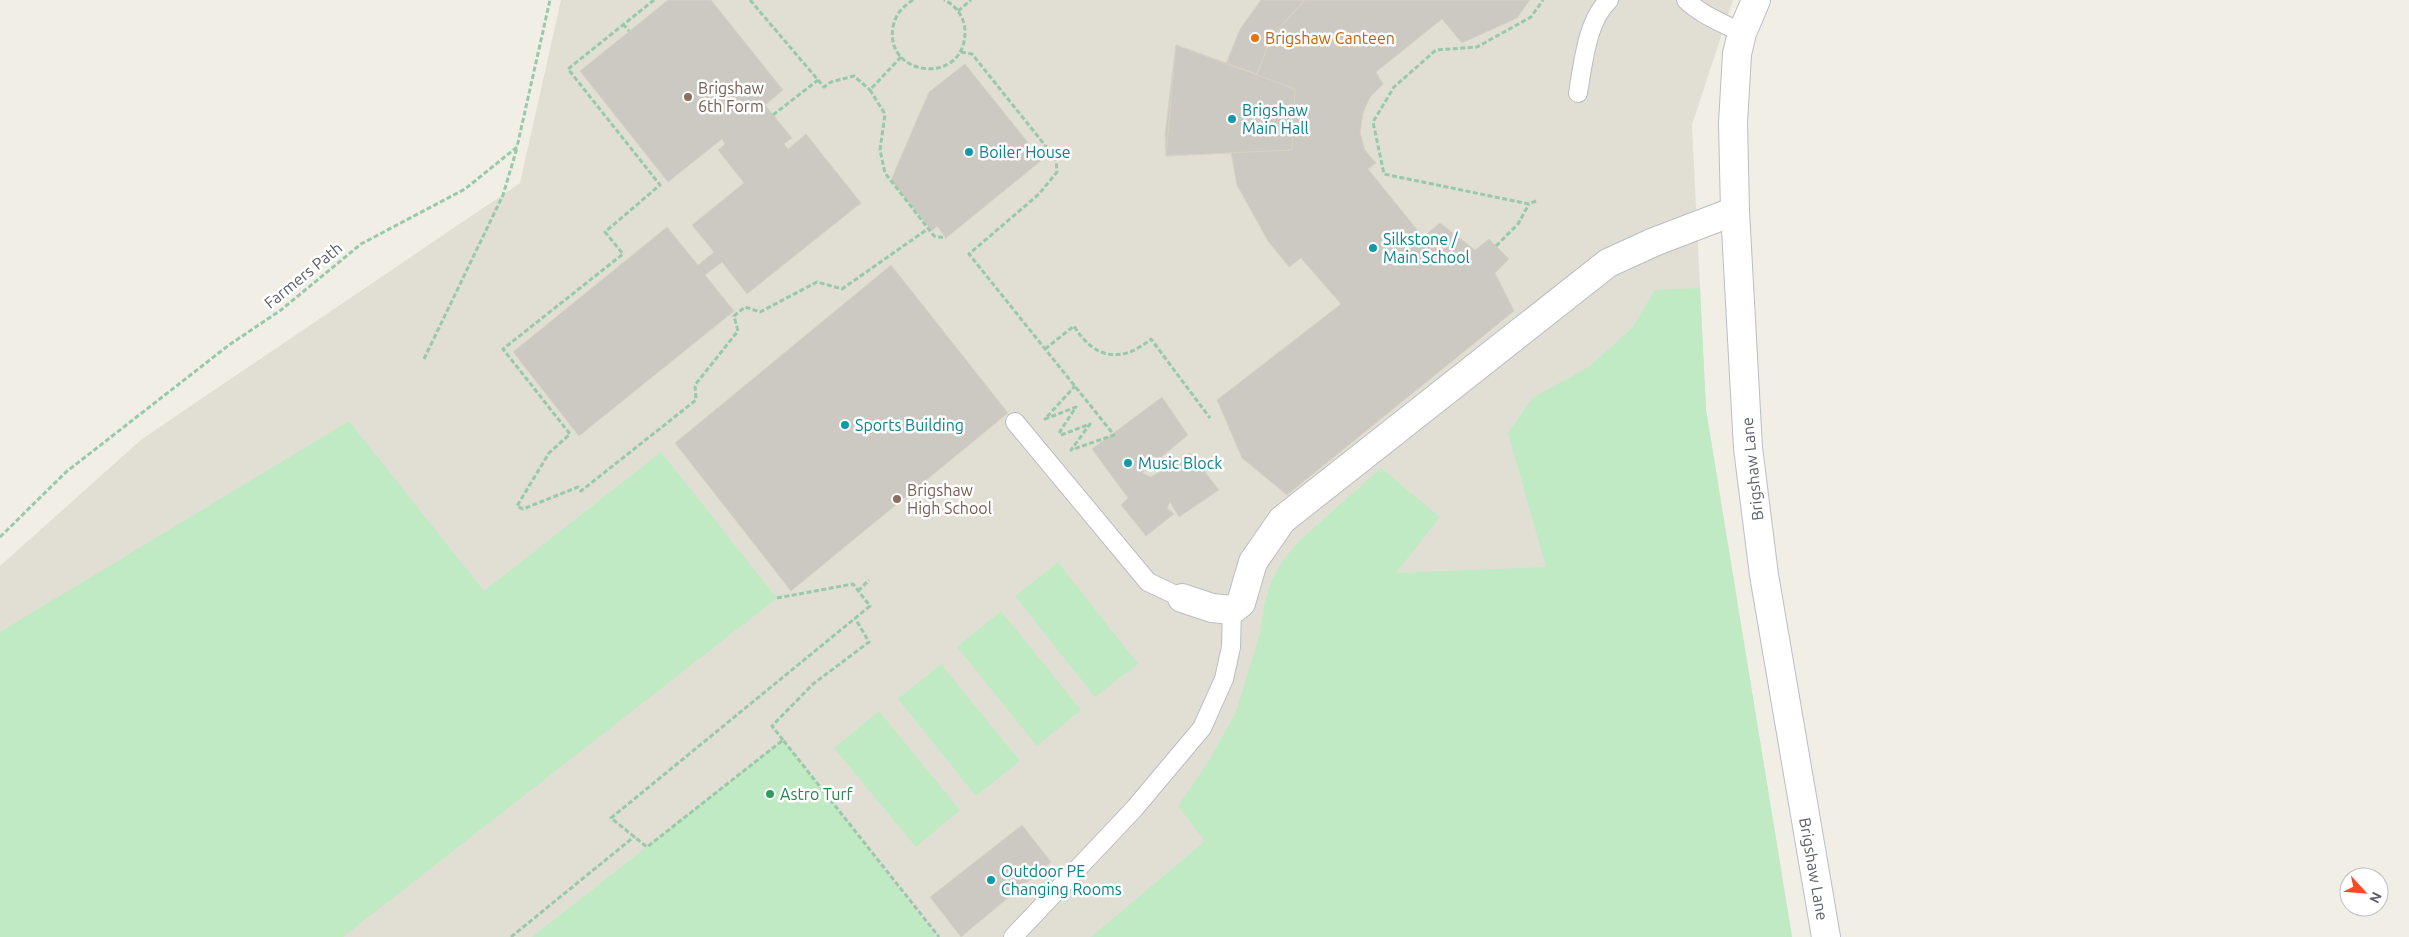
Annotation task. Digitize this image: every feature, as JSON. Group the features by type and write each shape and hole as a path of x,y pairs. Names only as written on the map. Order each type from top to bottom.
{"street":[{"name":"Brigshaw Lane","path":"1756,0 1742,33 1735,76 1735,211 1750,458 1764,575 1826,937"},
{"path":"1182,598 1212,608 1232,610 1241,603 1254,562 1282,520 1608,263 1654,242 1735,211"}],"lane":[{"path":"1578,93 1587,40 1603,6 1609,0"},
{"path":"1686,0 1698,12 1709,15 1742,33"},
{"path":"1015,422 1148,582 1182,598"},
{"path":"1012,937 1134,809 1202,728 1224,679 1231,647 1232,610"}],"path":[{"path":"424,360 503,195 518,147 550,0"},
{"path":"654,0 568,68 660,185 605,232 623,254 503,349 570,434 549,453 517,506 523,509 578,487 581,490 696,400 695,385 738,331 734,316 745,307 760,312 816,282 842,289 929,228"},
{"path":"750,0 824,87 831,82 854,76 870,90 885,114 880,150 885,173 934,236 946,238"},
{"path":"913,0 901,9 894,20 892,33 894,46 901,57 912,66 925,70 952,62 961,52 965,38 964,24 958,11 944,0"},
{"path":"958,11 971,0"},
{"path":"1536,202 1529,204 1384,174 1373,122 1394,88 1436,50 1477,46 1531,18 1543,0"},
{"path":"623,24 629,31"},
{"path":"961,52 972,54 1056,160 1057,172 1039,194 969,254 1045,350 1075,386 1114,435 1071,450 1090,424 1056,437 1076,407 1045,420 1075,386"},
{"path":"870,90 901,57"},
{"path":"774,116 818,80"},
{"name":"Farmers Path","path":"0,537 66,472 229,345 281,310 361,244 465,190 518,147"},
{"path":"1496,246 1518,224 1529,204"},
{"path":"1045,350 1074,326 1083,341 1106,355 1125,354 1140,348 1151,339 1210,418"},
{"path":"858,591 869,580"},
{"path":"777,598 852,584 870,606 611,818 636,836 647,847 784,740"},
{"path":"855,618 869,642 813,684 772,726 939,937"},
{"path":"511,937 636,836"}],"shaded area":[{"name":"Brigshaw High School","path":"561,0 1733,0 1692,125 1706,410 1792,937 0,937 0,566 142,439 520,183"}],"green space":[{"path":"1700,288 1706,410 1792,937 1091,937 1205,841 1178,806 1208,762 1236,712 1261,630 1264,605 1271,581 1283,560 1299,541 1381,468 1440,517 1396,573 1546,567 1508,433 1532,398 1590,366 1632,328 1655,290"},
{"path":"349,421 484,591 661,452 777,598 343,937 0,937 0,632"},
{"path":"1058,562 1138,664 1095,697 1015,596"},
{"path":"1001,611 1081,710 1037,746 957,647"},
{"path":"941,664 1020,761 976,796 898,699"},
{"path":"879,711 960,810 916,847 834,748"},
{"name":"Astro Turf","path":"783,740 936,937 532,937"}],"building":[{"path":"668,0 711,0 783,90 765,105 792,138 784,144 788,149 806,134 861,203 747,294 722,262 705,275 734,311 579,436 513,352 667,227 698,265 714,252 692,225 744,183 718,150 725,144 722,139 668,182 580,71"},
{"name":"Brigshaw Canteen","path":"1261,0 1305,0 1283,24 1267,48 1257,74 1226,64 1240,29"},
{"name":"Silkstone / Main School","path":"1305,0 1530,0 1517,18 1462,43 1442,19 1376,72 1383,84 1370,97 1363,113 1360,133 1365,150 1376,163 1368,169 1423,237 1440,223 1475,250 1489,239 1509,259 1495,273 1514,311 1287,495 1242,458 1217,400 1341,304 1301,258 1289,267 1268,241 1237,185 1231,153 1166,156 1165,134 1176,45 1257,74 1267,48 1283,24"},
{"name":"Brigshaw Main Hall","path":"1176,45 1295,89 1292,150 1166,156"},
{"name":"Boiler House","path":"965,64 1042,160 946,238 937,226 932,231 891,180 929,92"},
{"name":"Sports Building","path":"891,265 1008,413 791,591 675,443"},
{"name":"Music Block","path":"1162,397 1188,435 1142,473 1151,477 1190,453 1219,490 1179,517 1170,502 1167,508 1174,514 1146,536 1121,505 1128,498 1092,449"},
{"name":"Outdoor PE Changing Rooms","path":"1022,825 1051,862 961,937 930,897"}],"place":[{"name":"Brigshaw Canteen","path":"1255,38"},
{"name":"Brigshaw 6th Form","path":"688,97"},
{"name":"Brigshaw Main Hall","path":"1232,119"},
{"name":"Boiler House","path":"969,152"},
{"name":"Silkstone / Main School","path":"1373,248"},
{"name":"Sports Building","path":"845,425"},
{"name":"Music Block","path":"1128,463"},
{"name":"Brigshaw High School","path":"897,499"},
{"name":"Astro Turf","path":"770,794"},
{"name":"Outdoor PE Changing Rooms","path":"991,880"}]}
